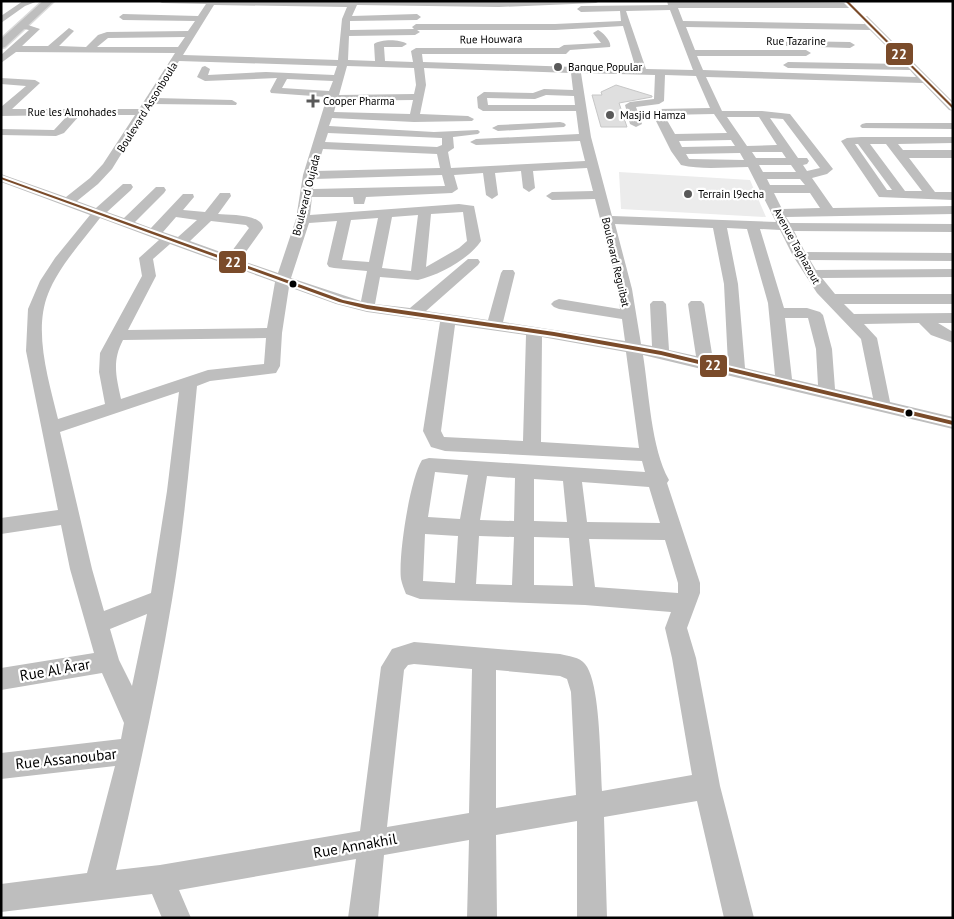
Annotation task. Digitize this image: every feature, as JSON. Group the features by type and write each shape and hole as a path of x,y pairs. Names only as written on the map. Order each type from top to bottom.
{"main road":[{"path":"1,34 30,12 49,1"},
{"path":"1,45 30,12"}],"street":[{"path":"162,1 211,4 351,4 393,2 551,15 625,17 766,3 852,10 872,26 953,108"},
{"path":"551,15 596,1"},
{"path":"211,4 261,2 351,4"},
{"path":"766,3 780,25 822,78"},
{"path":"1,20 22,4 30,12 36,29 1,60"},
{"name":"Boulevard Assonboula","path":"68,202 94,181 108,166 180,54 187,34 201,19 211,4"},
{"name":"Boulevard Oujada","path":"189,382 216,374 270,369 272,366 274,333 283,281 303,220 309,175 343,62 346,19 351,4"},
{"path":"414,119 419,97 417,85 420,66 418,31 421,4"},
{"path":"674,13 707,25 872,26"},
{"path":"674,13 754,15"},
{"name":"Avenue Taghazout","path":"674,13 695,64 727,125 752,163 800,256 815,280 865,333 871,343 882,406"},
{"path":"551,15 558,35 598,33 625,17"},
{"path":"346,33 418,31 551,15 625,17"},
{"path":"123,17 201,19"},
{"path":"625,17 642,72"},
{"path":"346,19 418,31"},
{"path":"707,25 711,34 842,35"},
{"path":"835,26 850,44"},
{"path":"50,50 69,31"},
{"path":"380,65 379,44 418,31"},
{"name":"Rue Houwara","path":"418,31 476,52 540,51 607,46 598,33"},
{"path":"170,50 187,34"},
{"path":"88,50 100,37 107,35 187,34"},
{"path":"476,52 474,44 477,43 561,42 565,49"},
{"path":"722,53 716,43 850,44"},
{"name":"Rue Tazarine","path":"695,64 722,53 859,54 850,44"},
{"path":"14,49 170,50 180,54 239,60 517,69 578,93"},
{"name":"Boulevard Reguibat","path":"565,49 574,71 584,131 625,289 650,455"},
{"path":"514,51 517,69"},
{"path":"540,51 543,79 535,96 484,95 482,97 483,108 580,108"},
{"path":"492,52 494,68"},
{"path":"883,55 900,55"},
{"path":"230,78 239,60"},
{"path":"543,79 574,71 660,73 695,64 754,64"},
{"path":"695,64 822,78 925,80"},
{"path":"773,64 912,67"},
{"path":"205,69 202,78 284,76 336,89"},
{"path":"636,124 630,105 659,101 660,73"},
{"path":"284,76 275,91 336,89 419,97"},
{"path":"1,82 35,83 2,113"},
{"path":"149,101 232,102"},
{"path":"1,132 58,132 77,112"},
{"name":"Rue les Almohades","path":"2,113 142,112"},
{"path":"778,136 660,112 658,115 682,160 688,163 821,160"},
{"path":"762,114 826,208"},
{"path":"670,138 727,125 762,114 786,116 827,167 826,171 804,174 759,176"},
{"path":"307,193 360,197 397,192 452,189 442,148 448,148 453,134 462,119 328,115"},
{"path":"707,123 770,126"},
{"path":"662,124 680,124"},
{"path":"931,196 900,154 871,126 953,126"},
{"path":"498,128 584,131"},
{"path":"323,129 453,134 475,137 584,131"},
{"path":"948,290 904,224 861,140 953,140"},
{"path":"319,145 443,151"},
{"path":"677,151 786,148"},
{"path":"900,154 953,154"},
{"path":"309,175 399,174 592,164"},
{"path":"527,167 529,188"},
{"path":"488,169 492,195"},
{"path":"397,192 399,174"},
{"path":"1,178 333,299 367,307 554,334 661,352 953,422"},
{"path":"127,187 97,214 60,261 40,295 36,309 34,351 81,569 108,661 136,722"},
{"path":"765,188 813,189"},
{"path":"126,224 160,190"},
{"path":"552,196 600,195"},
{"path":"114,407 106,358 149,276 146,258 209,216 225,196"},
{"path":"904,224 931,196 953,196"},
{"path":"154,233 188,197"},
{"path":"800,256 904,224 953,202"},
{"path":"303,220 345,216 386,213 468,208 474,241 472,245 441,267 418,276 334,264 345,216"},
{"path":"775,208 826,208 904,224 953,239"},
{"path":"953,210 898,210 904,224 953,257"},
{"path":"418,276 426,211"},
{"path":"173,213 248,221 257,225 231,262"},
{"path":"367,307 386,213"},
{"path":"607,220 752,224 787,230 904,224 953,219"},
{"path":"718,223 731,284 737,370"},
{"path":"752,224 768,280 774,294 784,382"},
{"path":"904,224 953,228"},
{"path":"414,313 473,262"},
{"path":"494,325 508,273"},
{"path":"948,290 953,273"},
{"path":"815,280 948,290"},
{"path":"830,298 948,290"},
{"path":"554,334 559,299 628,315"},
{"path":"658,304 661,352"},
{"path":"696,304 705,363"},
{"path":"777,314 807,313 815,315 824,350 827,391"},
{"path":"924,318 937,331 953,338"},
{"path":"852,319 953,318"},
{"path":"448,319 432,431 437,442 445,444 650,455 689,583 689,593 676,628 684,658 707,786 739,918"},
{"path":"532,448 534,331"},
{"path":"119,335 274,333"},
{"path":"51,428 189,382 177,491 161,599 131,751 98,886"},
{"path":"659,480 429,465 426,470 412,560 412,585 420,590 585,596 685,604"},
{"path":"465,593 469,528 479,468"},
{"path":"523,594 525,472"},
{"path":"572,475 585,596"},
{"path":"1,526 70,516"},
{"path":"417,525 469,528 674,532"},
{"path":"97,624 161,599"},
{"path":"363,918 394,667 397,660 414,653 560,665 572,668 578,672 583,692 590,806 592,918"},
{"path":"482,918 484,658"},
{"name":"Rue Al Ârar","path":"1,679 108,661"},
{"name":"Rue Assanoubar","path":"1,766 131,751"},
{"name":"Rue Annakhil","path":"1,898 160,879 707,786"},
{"path":"160,879 177,918"}],"shaded area":[{"name":"Terrain l9echa","path":"619,172 750,180 766,217 621,209"}],"building":[{"name":"Masjid Hamza","path":"616,85 652,97 619,103 627,127 601,127 592,95 602,95 601,92"}],"transit line":[{"name":"22","path":"846,1 953,108"},
{"name":"22","path":"1,178 341,301 367,307 554,334 661,353 953,423"}],"place":[{"name":"Banque Popular","path":"558,67"},
{"name":"Cooper Pharma","path":"313,101"},
{"name":"Masjid Hamza","path":"610,115"},
{"name":"Terrain l9echa","path":"688,194"}]}
